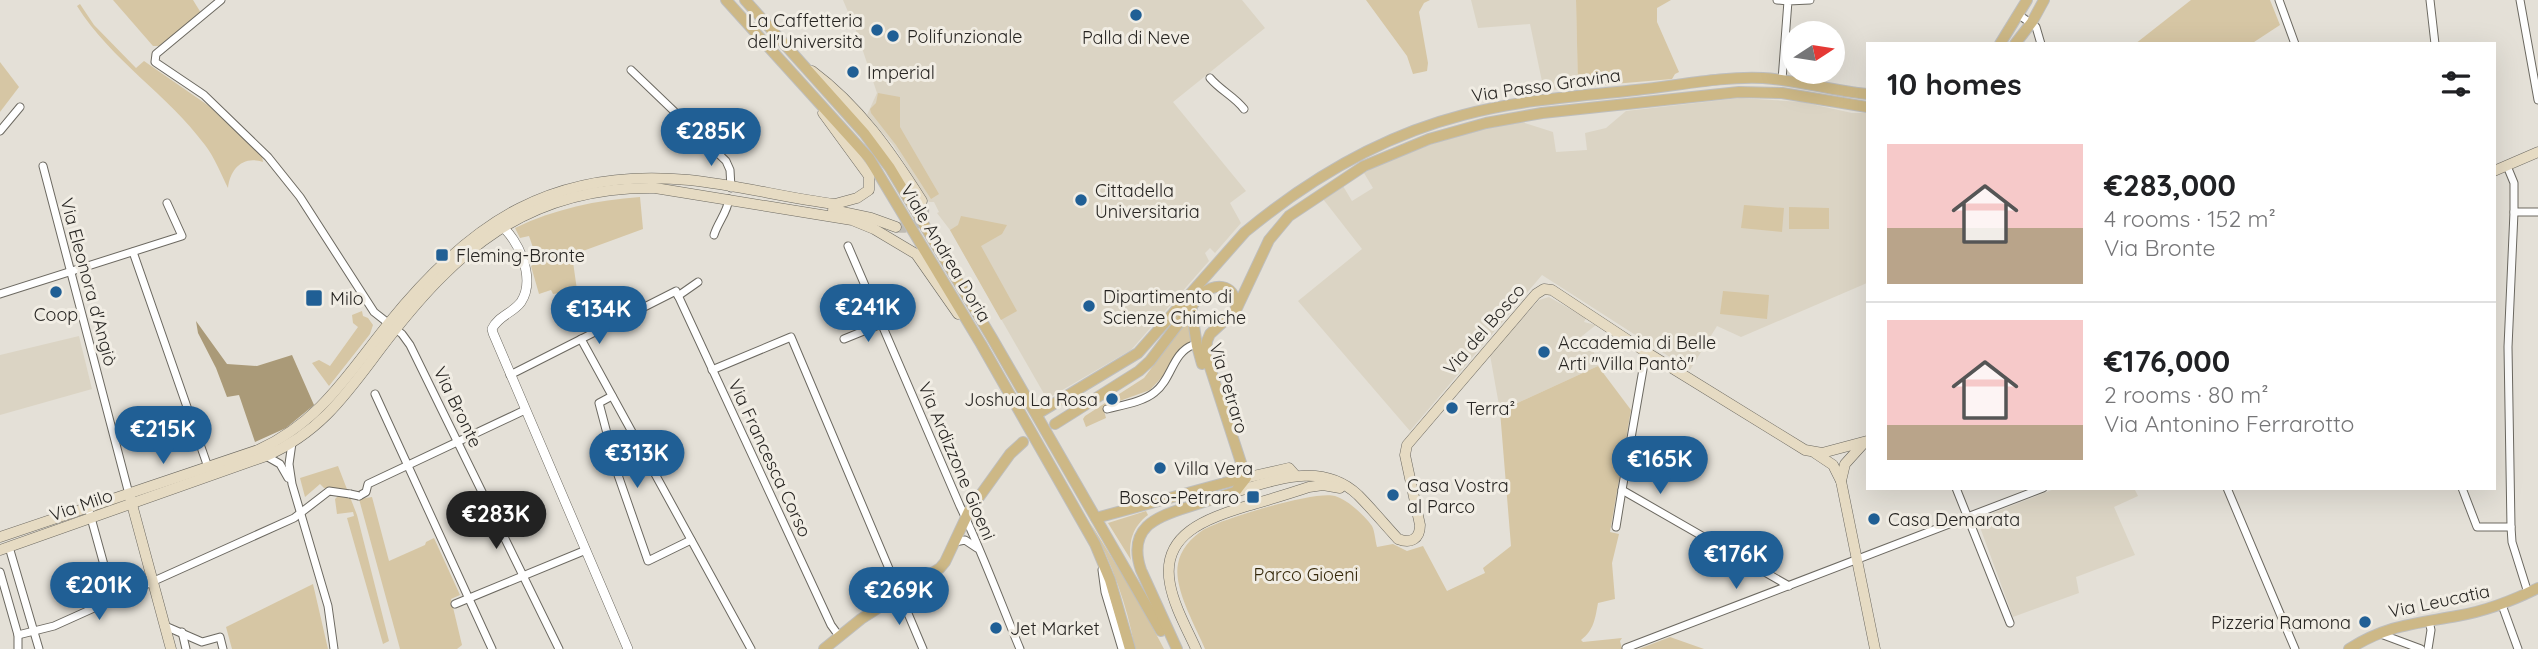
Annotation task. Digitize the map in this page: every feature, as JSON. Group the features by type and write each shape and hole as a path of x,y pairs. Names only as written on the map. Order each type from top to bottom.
{"main road":[{"name":"Viale Andrea Doria","path":"726,0 815,102 869,158 980,342 1099,552"},
{"name":"Viale Andrea Doria","path":"745,0 864,133 890,168 1037,414 1170,649"},
{"path":"2001,42 2027,0"},
{"path":"2017,42 2044,0"},
{"path":"807,67 830,84 881,138 922,201"},
{"name":"Via Passo Gravina","path":"1037,414 1138,354 1245,232 1291,197 1357,155 1426,126 1462,115 1539,100 1741,79 1782,80"},
{"name":"Via Passo Gravina","path":"1806,84 1866,94"},
{"name":"Via Passo Gravina","path":"1236,310 1269,240 1289,216 1364,166 1443,135 1486,123 1542,113 1739,92 1782,93 1866,107"},
{"path":"501,226 520,205 610,180 688,180 835,204 857,198 869,190 869,176 815,102"},
{"path":"2496,170 2538,152"},
{"path":"209,471 266,456 292,443 335,409 394,328 425,279 501,226 530,211 578,197 636,188 670,190 852,220 874,229 921,259 941,292 980,342"},
{"path":"670,190 698,189 840,211 896,227"},
{"path":"1055,424 1139,371 1150,361 1191,306 1215,266"},
{"path":"1191,306 1210,288 1221,285 1235,298 1236,310 1201,346"},
{"name":"Via del Bosco","path":"1177,649 1138,561 1140,537 1150,523 1162,515 1258,485 1296,476 1324,476 1356,493 1398,539 1411,541 1418,536 1420,525 1405,455 1407,444 1529,302 1544,289 1552,289 1646,352 1793,444 1815,453 1833,466 1841,481"},
{"name":"Via Petraro","path":"1191,306 1243,480"},
{"path":"209,471 258,450 297,428 330,398 394,328"},
{"path":"1815,453 1866,441"},
{"path":"1866,441 1845,464 1841,481 1875,649"},
{"path":"824,649 940,568 965,518 1010,454 1023,443"},
{"path":"1096,518 1289,468 1297,481 1291,493"},
{"name":"Via Milo","path":"0,536 88,507 131,498 209,471"},
{"path":"1243,480 1258,485"},
{"path":"1235,492 1243,480"},
{"path":"1196,649 1170,587 1169,568 1175,548 1191,529 1210,518 1323,485 1356,493"},
{"name":"Via Milo","path":"4,549 91,518 131,498"},
{"name":"Via Eleonora d'Angiò","path":"131,498 171,649"},
{"path":"1099,552 1130,649"},
{"name":"Via Leucatia","path":"2349,649 2378,633 2502,605 2533,591"}],"street":[{"name":"Via Bronte","path":"221,0 156,54 155,62 204,94 268,157 300,197 374,312 410,345 559,649"},
{"path":"1777,0 1807,0"},
{"path":"2279,0 2294,42"},
{"path":"2430,0 2435,42"},
{"path":"2520,0 2538,100"},
{"path":"1787,21 1788,2"},
{"path":"2019,15 2036,27 2040,42"},
{"path":"631,69 726,162 732,188"},
{"path":"1210,78 1220,91 1234,96 1244,109"},
{"path":"0,131 20,107"},
{"name":"Via Eleonora d'Angiò","path":"43,166 131,498"},
{"path":"2507,166 2514,183 2508,347 2511,527 2512,542 2533,591"},
{"path":"714,235 726,212 729,199"},
{"path":"0,294 182,236 167,203"},
{"path":"2514,212 2538,212"},
{"path":"501,226 518,250 526,273 526,288 520,302 495,322 492,328 628,649"},
{"name":"Via Ardizzone Gioeni","path":"848,246 1020,649"},
{"path":"133,252 209,471"},
{"path":"510,375 698,282"},
{"name":"Via Francesca Corso","path":"677,294 831,625 839,636"},
{"path":"844,339 881,324"},
{"path":"712,370 791,337 923,649"},
{"path":"582,339 751,649"},
{"path":"1107,409 1153,394 1161,387 1185,348 1201,346"},
{"path":"1616,527 1646,352"},
{"path":"375,394 492,649"},
{"path":"612,396 599,403 622,488 648,561 691,540"},
{"path":"18,635 54,626 114,601 300,514 329,491 359,496 366,492 368,484 525,410"},
{"path":"292,443 289,464 292,484 328,606 334,649"},
{"path":"266,456 280,464 292,484"},
{"path":"1622,490 1789,586"},
{"path":"1957,490 2010,623"},
{"path":"1626,648 2038,490"},
{"path":"2228,490 2295,649"},
{"path":"2463,490 2477,527 2511,527"},
{"path":"88,507 114,601"},
{"path":"955,542 965,540 977,548"},
{"path":"4,549 39,649"},
{"path":"454,604 586,550"},
{"path":"1099,552 1105,592 1122,649"},
{"path":"0,572 18,635 18,649"},
{"path":"2502,605 2518,649"},
{"path":"2428,649 2431,630 2429,621"},
{"path":"165,626 182,632 203,646 220,638 223,649"},
{"path":"182,632 186,649"},
{"path":"2378,633 2421,649"}],"shaded area":[{"name":"Cittadella Universitaria","path":"843,0 1242,0 1265,28 1173,102 1246,191 1230,203 1241,223 1215,253 1210,248 1205,253 1209,261 1131,350 1047,399 950,230 937,213 939,212 934,202 929,202 893,145 867,115 877,93"},
{"path":"1471,0 1576,0 1578,87 1544,91 1530,24 1478,28"},
{"path":"1740,98 1802,102 1852,113 1866,113 1866,283 1741,337 1717,326 1690,370 1542,275 1410,431 1298,301 1362,249 1323,199 1343,186 1352,201 1373,188 1364,173 1374,167 1432,144 1480,130 1522,122 1553,132 1556,152 1587,150 1585,133 1606,128 1626,111"},
{"name":"Accademia di Belle Arti \"Villa Pantò\"","path":"1549,297 1586,318 1584,322 1596,325 1582,336 1593,349 1598,366 1500,411 1490,355 1539,300"},
{"path":"196,321 227,364 257,366 292,355 314,405 286,428 255,442 239,395 227,397 198,333"},
{"path":"79,336 92,389 0,415 0,355"},
{"path":"2052,490 2135,490 2138,496 2114,507 2135,555 2076,577 2079,593 2013,617 1977,519"}],"green space":[{"path":"113,0 193,0 201,13 159,46 153,46"},
{"path":"1366,0 1430,0 1424,3 1419,12 1427,71 1413,74 1407,56"},
{"path":"1576,0 1671,0 1657,8 1657,22 1679,72 1672,79 1578,87"},
{"path":"2191,0 2270,0 2280,25 2254,42 2138,42"},
{"path":"80,4 94,25 136,68 144,61 209,106 262,156 263,162 249,160 239,165 229,181 228,188 205,145 174,109 106,43 77,6"},
{"path":"0,62 19,87 0,112"},
{"path":"878,93 900,97 900,127 939,194 931,199 896,145 871,113 870,109 876,103"},
{"path":"640,197 643,229 572,255 577,290 553,294 551,290 539,294 531,266 538,262 529,236 520,238 515,228 576,206"},
{"path":"1744,205 1784,208 1782,232 1741,228"},
{"path":"1789,207 1829,208 1829,229 1789,229"},
{"path":"961,216 1007,225 1002,234 981,246 1017,311 1001,320 950,230 958,225"},
{"path":"1723,291 1769,295 1767,319 1720,314"},
{"path":"362,311 363,316 373,325 370,334 329,386 312,363 319,360 330,366 358,327 353,323 352,315"},
{"path":"1187,321 1192,340 1177,352 1162,377 1150,390 1103,407 1106,418 1086,427 1083,419 1085,416 1144,378"},
{"name":"Parco Gioeni","path":"1598,366 1631,410 1610,532 1619,534 1612,563 1615,599 1598,603 1591,628 1581,640 1622,638 1622,649 1205,649 1179,584 1177,574 1181,554 1190,541 1203,530 1269,507 1309,497 1335,496 1350,504 1369,522 1377,547 1393,544 1407,551 1423,546 1447,591 1485,573 1483,568 1511,546 1500,411"},
{"path":"338,466 357,515 389,641 383,644 347,518 354,516 353,512 337,514 335,499 338,490 324,488 320,484 305,497 300,478"},
{"path":"372,497 389,561 425,545 434,538 460,595 451,599 462,645 457,649 400,649 359,499"},
{"path":"1146,511 1148,515 1133,535 1131,560 1108,523"},
{"path":"1091,524 1138,600 1164,649 1135,649 1118,585"},
{"path":"313,584 328,649 232,649 226,627"},
{"path":"1670,637 1704,649 1639,649"}],"tunnel":[{"path":"896,227 909,227 919,222 924,213 922,201"}],"place":[{"name":"Palla di Neve","path":"1136,15"},
{"name":"La Caffetteria dell'Università","path":"877,30"},
{"name":"Polifunzionale","path":"893,36"},
{"name":"Imperial","path":"853,72"},
{"name":"Cittadella Universitaria","path":"1081,200"},
{"name":"Fleming-Bronte","path":"442,255"},
{"name":"Coop","path":"56,292"},
{"name":"Milo","path":"314,298"},
{"name":"Dipartimento di Scienze Chimiche","path":"1089,306"},
{"name":"Accademia di Belle Arti \"Villa Pantò\"","path":"1544,352"},
{"name":"Joshua La Rosa","path":"1112,399"},
{"name":"Terra²","path":"1452,408"},
{"name":"Villa Vera","path":"1160,468"},
{"name":"Casa Vostra al Parco","path":"1393,495"},
{"name":"Bosco-Petraro","path":"1253,497"},
{"name":"Casa Demarata","path":"1874,519"},
{"name":"Pizzeria Ramona","path":"2365,622"},
{"name":"Jet Market","path":"996,628"}]}
